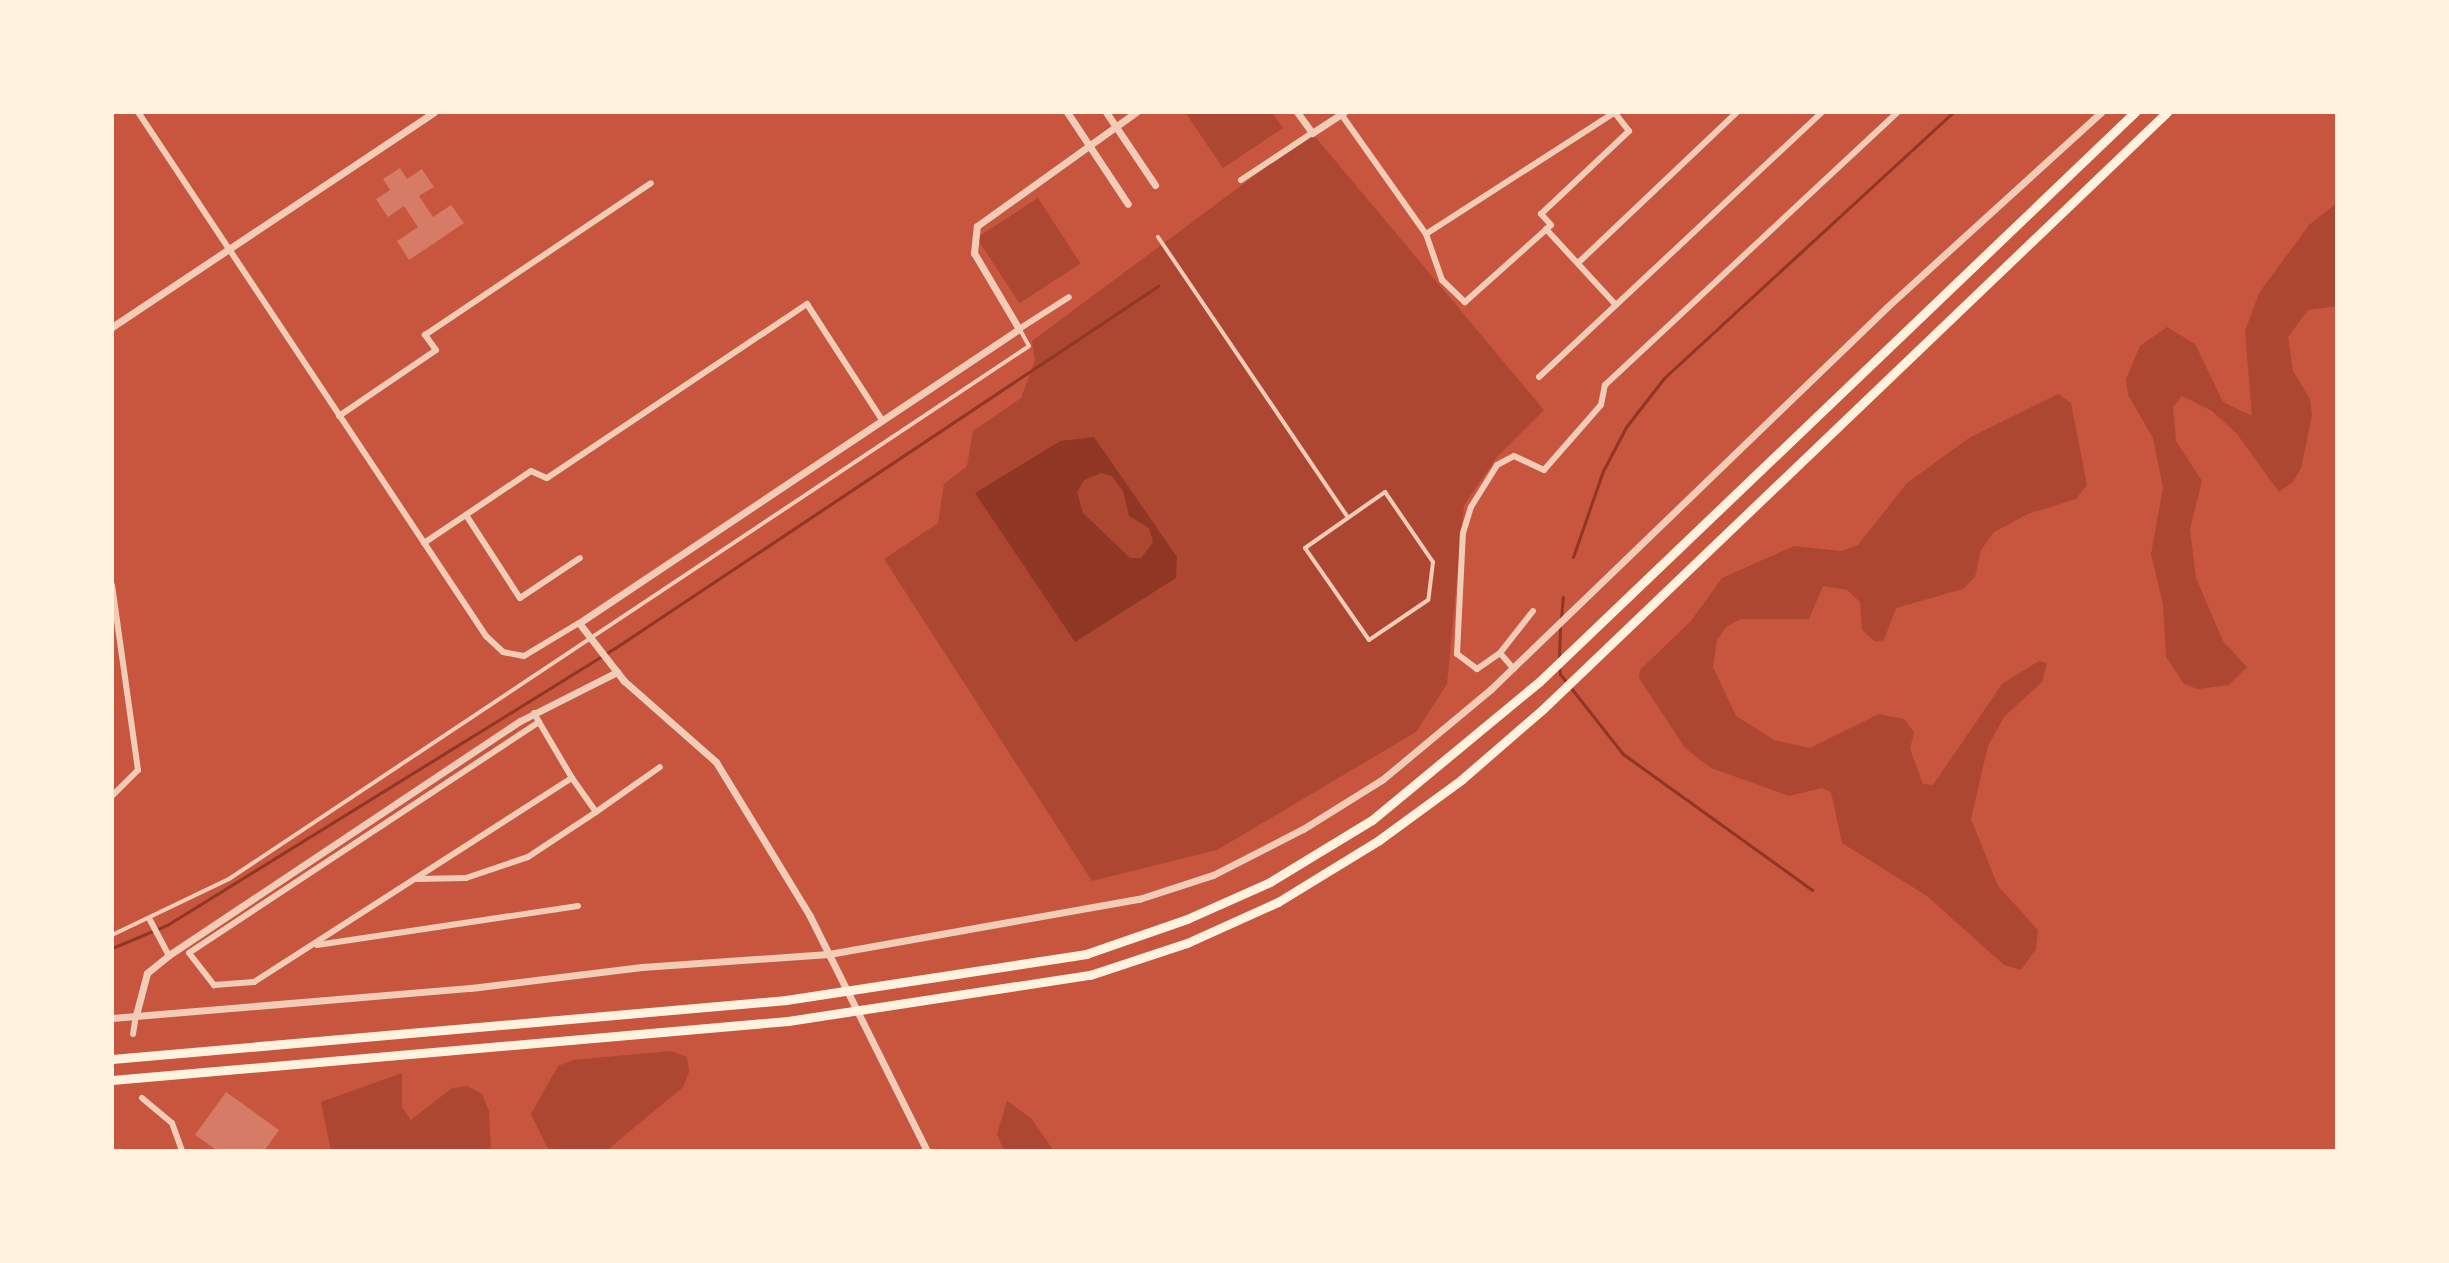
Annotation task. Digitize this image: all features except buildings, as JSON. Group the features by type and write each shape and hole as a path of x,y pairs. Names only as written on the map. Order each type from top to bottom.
{"highway":[{"path":"112,1059 864,988 1086,954 1187,919 1270,882 1372,820 1539,682 2135,112"},
{"path":"112,1080 835,1014 1090,975 1187,943 1278,902 1379,840 1461,780 1543,709 2167,112"}],"street":[{"path":"138,112 486,636 503,652 524,656 579,623 1069,297"},
{"path":"112,327 434,112"},
{"path":"1067,112 1128,204"},
{"path":"1106,112 1155,185"},
{"path":"112,935 152,923 229,879 1029,346 979,267 973,235 977,226 1088,143 1136,112"},
{"path":"1297,112 1312,133"},
{"path":"1241,180 1343,113 1426,234 1442,280 1465,302 1551,225 1541,214 1629,131 1614,112 1426,234"},
{"path":"1578,263 1737,112"},
{"path":"1539,377 1822,112"},
{"path":"1533,611 1500,653 1477,669 1461,659 1454,642 1463,533 1471,507 1497,465 1514,456 1544,470 1601,405 1605,385 1898,112"},
{"path":"112,1018 829,954 1139,899 1213,875 1303,829 1383,779 1514,669 1887,307 2101,112"},
{"path":"339,416 436,350 425,335 651,183"},
{"path":"1546,229 1616,305"},
{"path":"1158,237 1348,518"},
{"path":"424,543 531,471 547,478 807,304 882,420"},
{"path":"1385,492 1433,562 1428,600 1369,640 1305,548 1348,518 1385,492"},
{"path":"466,515 520,598 580,558"},
{"path":"112,585 138,770 112,796"},
{"path":"579,623 604,660 716,762 829,954 927,1151"},
{"path":"1500,653 1514,669"},
{"path":"133,1034 147,973 169,955 534,713 617,672"},
{"path":"534,713 596,812"},
{"path":"539,722 189,953 214,985 254,982 572,778"},
{"path":"417,879 466,878 528,857 660,767"},
{"path":"315,945 578,906"},
{"path":"152,923 169,955"},
{"path":"142,1098 172,1123 182,1151"}],"shaded area":[{"path":"1185,112 1272,112 1283,128 1223,168"},
{"path":"1312,133 1544,410 1497,457 1464,505 1447,684 1416,732 1217,850 1092,881 884,559 938,523 944,484 967,466 973,431 1021,398 1035,360 1032,341"},
{"path":"1038,198 1080,263 1019,303 977,238"},
{"path":"2337,203 2337,306 2308,310 2288,337 2293,371 2310,399 2312,416 2301,468 2293,482 2279,492 2237,434 2212,411 2182,396 2173,407 2176,441 2202,481 2190,529 2196,578 2223,641 2247,667 2229,685 2198,689 2184,684 2166,657 2163,604 2151,554 2163,488 2153,438 2128,395 2126,379 2140,346 2167,327 2195,344 2223,402 2252,416 2245,331 2259,293 2309,225"},
{"path":"2058,394 2071,403 2087,485 2076,499 2028,514 1994,532 1981,550 1975,577 1963,589 1896,608 1884,640 1875,642 1862,630 1860,602 1847,590 1823,586 1809,619 1741,619 1726,627 1717,640 1713,667 1736,716 1774,740 1810,748 1879,714 1904,719 1914,732 1910,749 1923,784 1933,785 2002,684 2039,661 2047,663 2042,682 2004,717 1988,746 1971,819 1998,886 2038,930 2036,949 2021,970 2004,965 1927,896 1842,843 1831,792 1822,788 1789,796 1711,768 1685,748 1639,678 1640,670 1691,621 1722,578 1794,546 1841,551 1858,545 1907,483 1969,438"},
{"path":"1094,437 1177,557 1176,578 1075,642 975,493 1060,441","holes":["1101,473 1112,476 1123,491 1129,516 1149,528 1153,542 1141,558 1130,558 1083,513 1077,492 1084,480"]},
{"path":"671,1051 687,1057 689,1072 683,1087 606,1151 549,1151 531,1114 558,1066 573,1060"},
{"path":"402,1073 402,1107 411,1120 452,1088 467,1086 482,1094 489,1111 491,1151 331,1151 321,1102"},
{"path":"1007,1101 1031,1118 1054,1151 1004,1151 997,1134"}],"waterway":[{"path":"1573,557 1603,471 1626,427 1664,378 1953,112"},
{"path":"112,948 167,925 615,648 1158,286"},
{"path":"1561,618 1563,597"},
{"path":"1559,658 1560,625"},
{"path":"1559,665 1560,674 1623,754 1812,890"}]}
